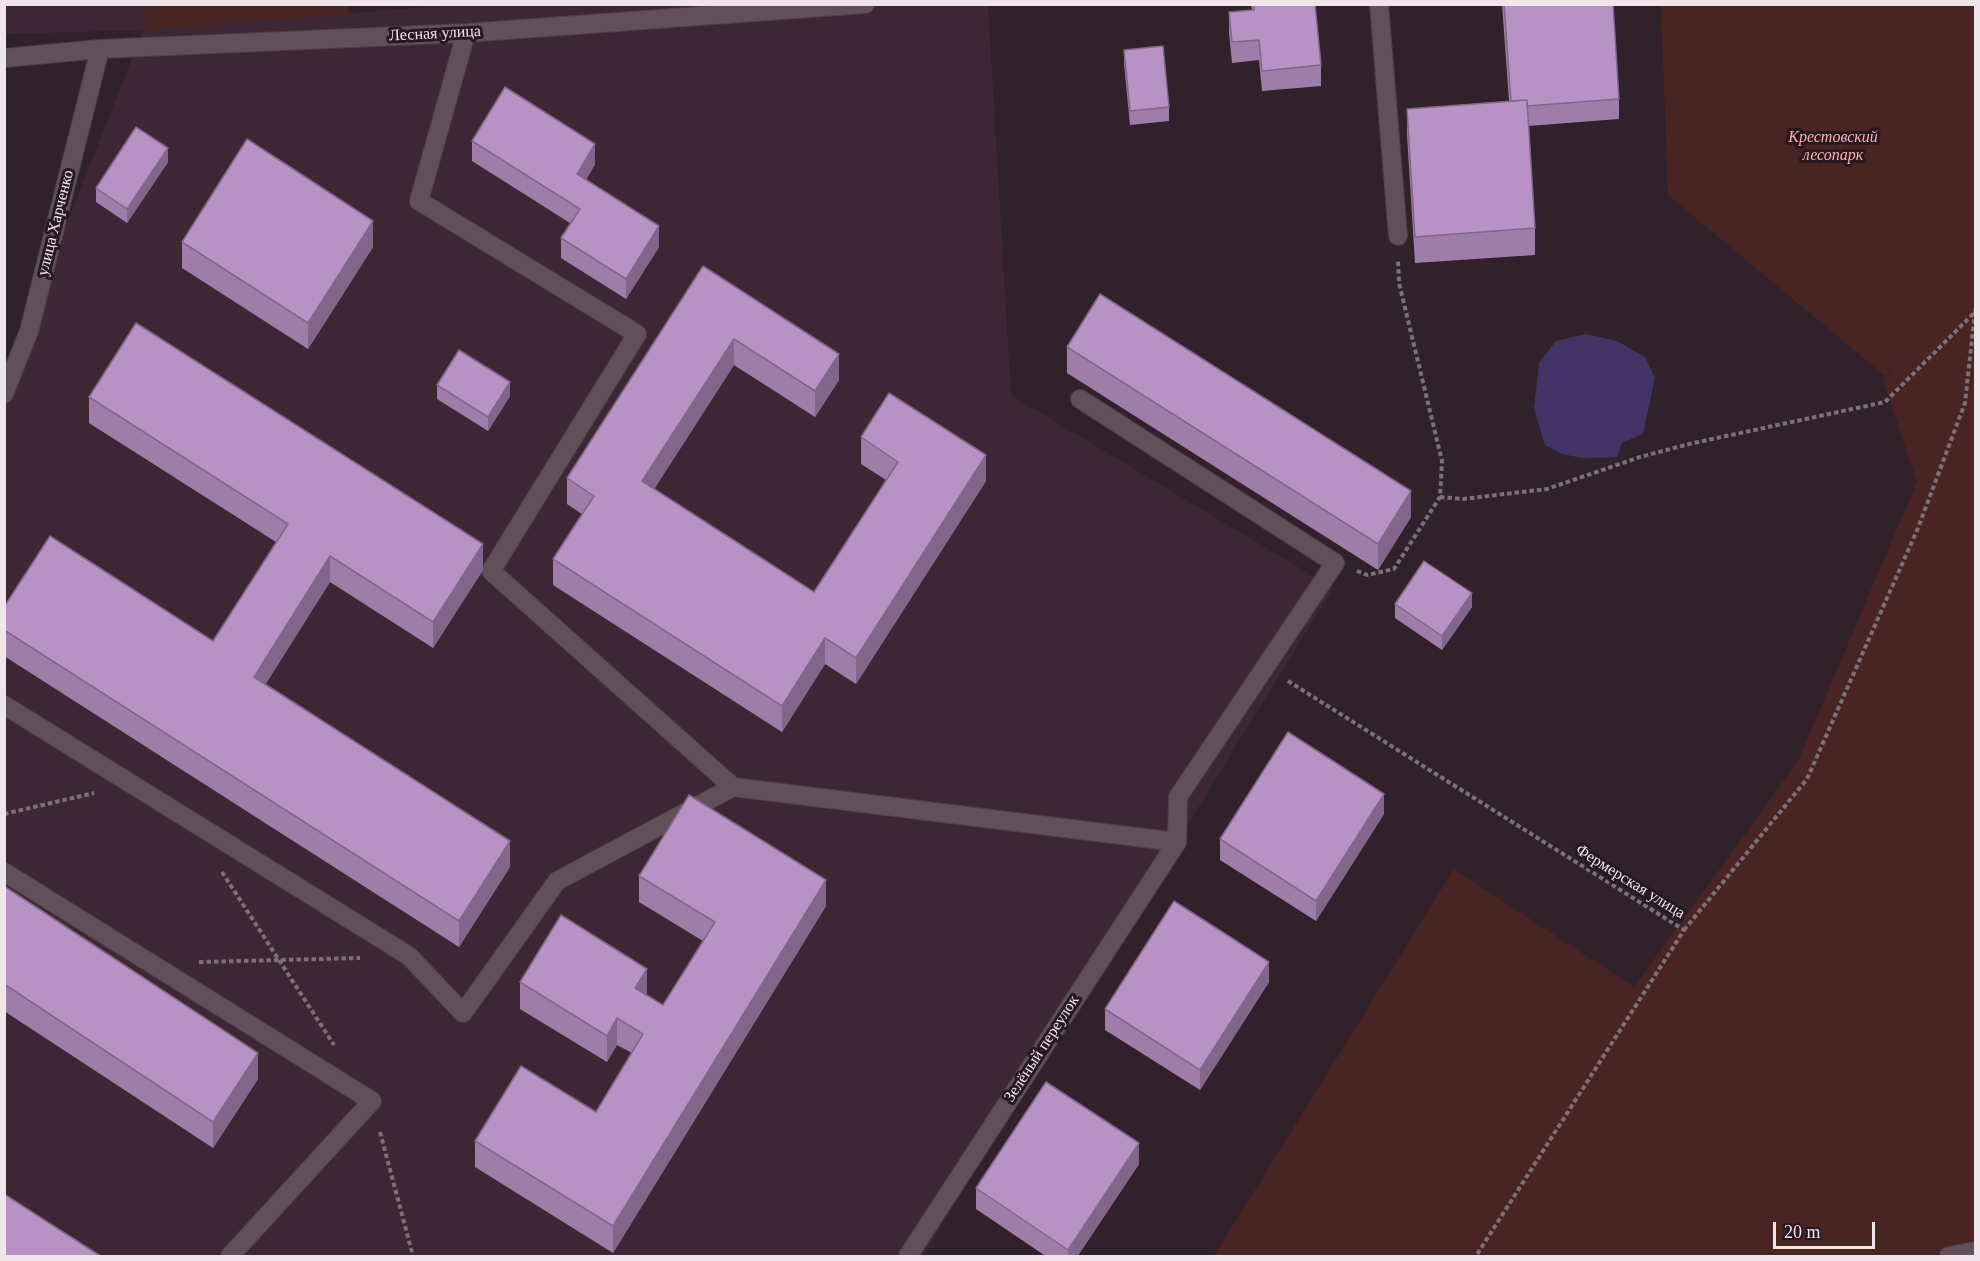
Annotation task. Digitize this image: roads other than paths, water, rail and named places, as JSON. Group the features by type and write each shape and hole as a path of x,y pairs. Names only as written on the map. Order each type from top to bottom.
{"street":[{"name":"Лесная улица","path":"4,58 100,49 466,33 865,4"},
{"path":"1379,4 1398,236"},
{"path":"466,33 419,201 637,334 491,571 733,787 1177,842 1178,797 1335,563 1080,399"},
{"name":"улица Харченко","path":"4,394 29,331 100,49"},
{"path":"4,705 131,785 187,816 409,956 463,1013 557,880 733,787"},
{"name":"Зелёный переулок","path":"908,1257 1177,842"},
{"path":"4,872 372,1101 230,1257"},
{"path":"1949,1257 1976,1251"}],"park label":[{"name":"Крестовский лесопарк","path":"1833,147"}]}
